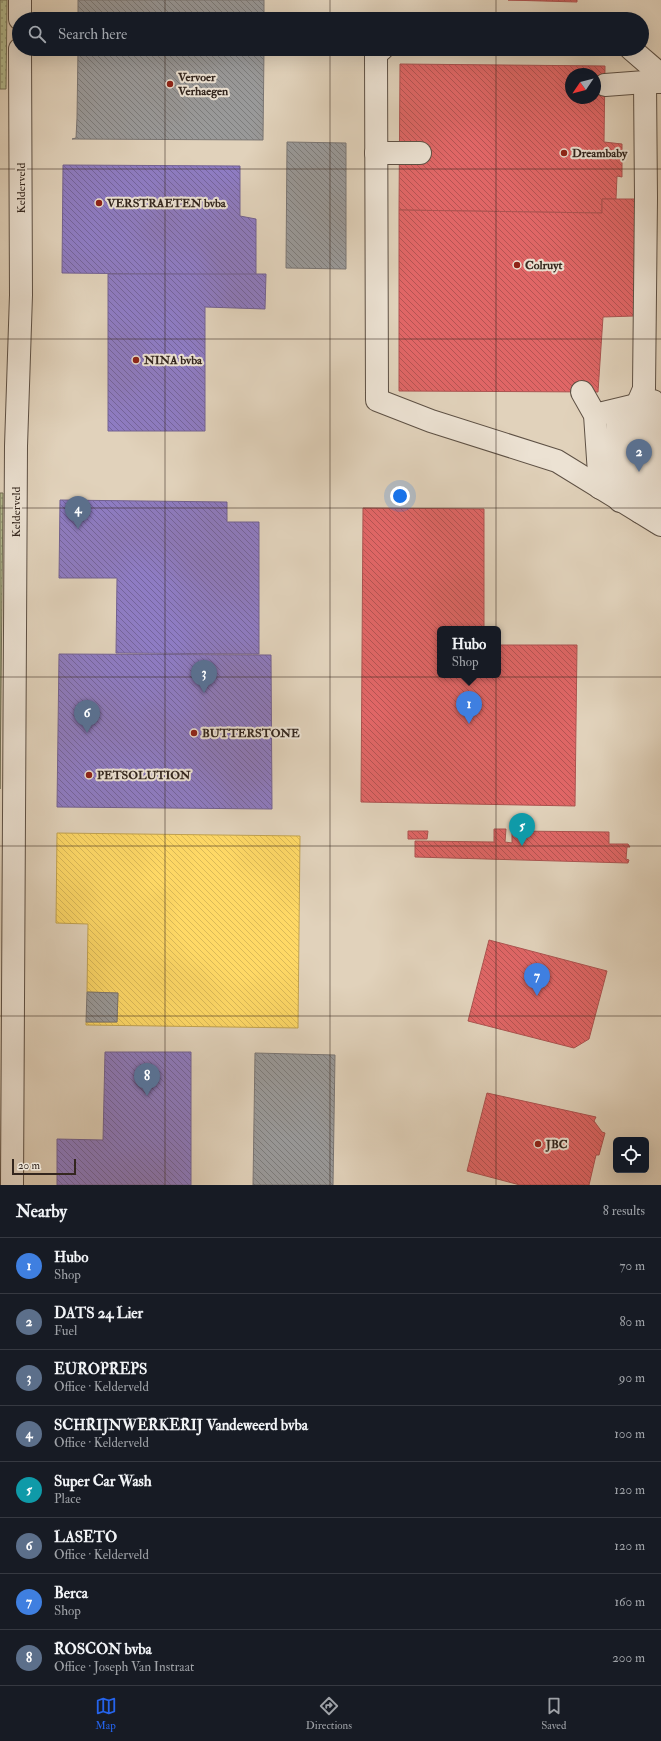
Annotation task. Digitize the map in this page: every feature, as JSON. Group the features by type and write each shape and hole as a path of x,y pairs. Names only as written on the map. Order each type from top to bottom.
{"street":[{"path":"20,0 20,12"},
{"name":"Kelderveld","path":"12,1185 6,999 16,446 21,296 20,56"},
{"path":"376,56 377,400 431,421 557,461 653,520"},
{"path":"620,501 636,406 644,389 646,198 656,80 637,56"},
{"path":"605,85 656,80"},
{"path":"376,153 420,153"},
{"path":"582,392 595,415 600,488"},
{"path":"595,415 636,406"},
{"path":"636,406 653,520"}],"green space":[{"path":"0,0 7,0 6,89 0,89"},
{"path":"0,493 3,493 0,789"}],"building: Homes":[{"path":"57,833 300,836 298,1028 86,1025 86,1022 117,1022 118,993 87,992 88,924 56,923"}],"building: Shops":[{"path":"508,0 577,0 577,2"},
{"path":"400,64 605,66 604,142 622,144 622,177 617,176 616,199 602,199 602,213 399,210"},
{"name":"Colruyt","path":"602,199 636,199 634,316 603,317 598,392 399,391 399,210 602,213"},
{"path":"363,508 484,509 484,626 437,626 437,678 501,678 501,645 577,645 575,806 361,802"},
{"path":"494,829 506,829 505,842 512,843 512,831 609,832 609,844 628,844 630,847 627,847 626,859 629,860 628,863 415,857 415,841 494,842"},
{"path":"408,831 428,831 427,839 408,839"},
{"path":"489,940 607,971 589,1039 574,1048 468,1021"},
{"name":"JBC","path":"487,1093 596,1117 594,1121 602,1132 605,1133 599,1155 596,1155 589,1185 520,1185 467,1171"}],"building: Offices":[{"path":"63,165 240,166 240,216 256,219 256,275 62,273"},
{"path":"108,274 266,274 265,309 205,307 205,431 108,431"},
{"path":"60,500 227,502 227,522 259,522 259,654 116,653 117,578 59,578"},
{"path":"59,654 271,655 272,809 57,807"},
{"path":"105,1052 191,1052 191,1185 57,1185 57,1139 103,1140"}],"building: Industry":[{"path":"78,0 264,0 264,12 78,12"},
{"name":"Vervoer Verhaegen","path":"78,56 264,56 263,140 72,139 76,138"},
{"path":"287,142 346,143 346,269 286,268"},
{"path":"87,992 118,993 117,1022 86,1022"},
{"path":"255,1053 335,1055 333,1185 253,1185"}],"place":[{"name":"Vervoer Verhaegen","path":"170,84"},
{"name":"Dreambaby","path":"564,153"},
{"name":"VERSTRAETEN bvba","path":"99,203"},
{"name":"Colruyt","path":"517,265"},
{"name":"NINA bvba","path":"136,360"},
{"name":"DATS 24 Lier","path":"639,472"},
{"name":"SCHRIJNWERKERIJ Vandeweerd bvba","path":"78,529"},
{"name":"EUROPREPS","path":"204,693"},
{"name":"Hubo","path":"469,724"},
{"name":"LASETO","path":"87,733"},
{"name":"BUTTERSTONE","path":"194,733"},
{"name":"PETSOLUTION","path":"89,775"},
{"name":"Super Car Wash","path":"522,846"},
{"name":"Berca","path":"537,996"},
{"name":"ROSCON bvba","path":"147,1096"},
{"name":"JBC","path":"538,1144"}]}
